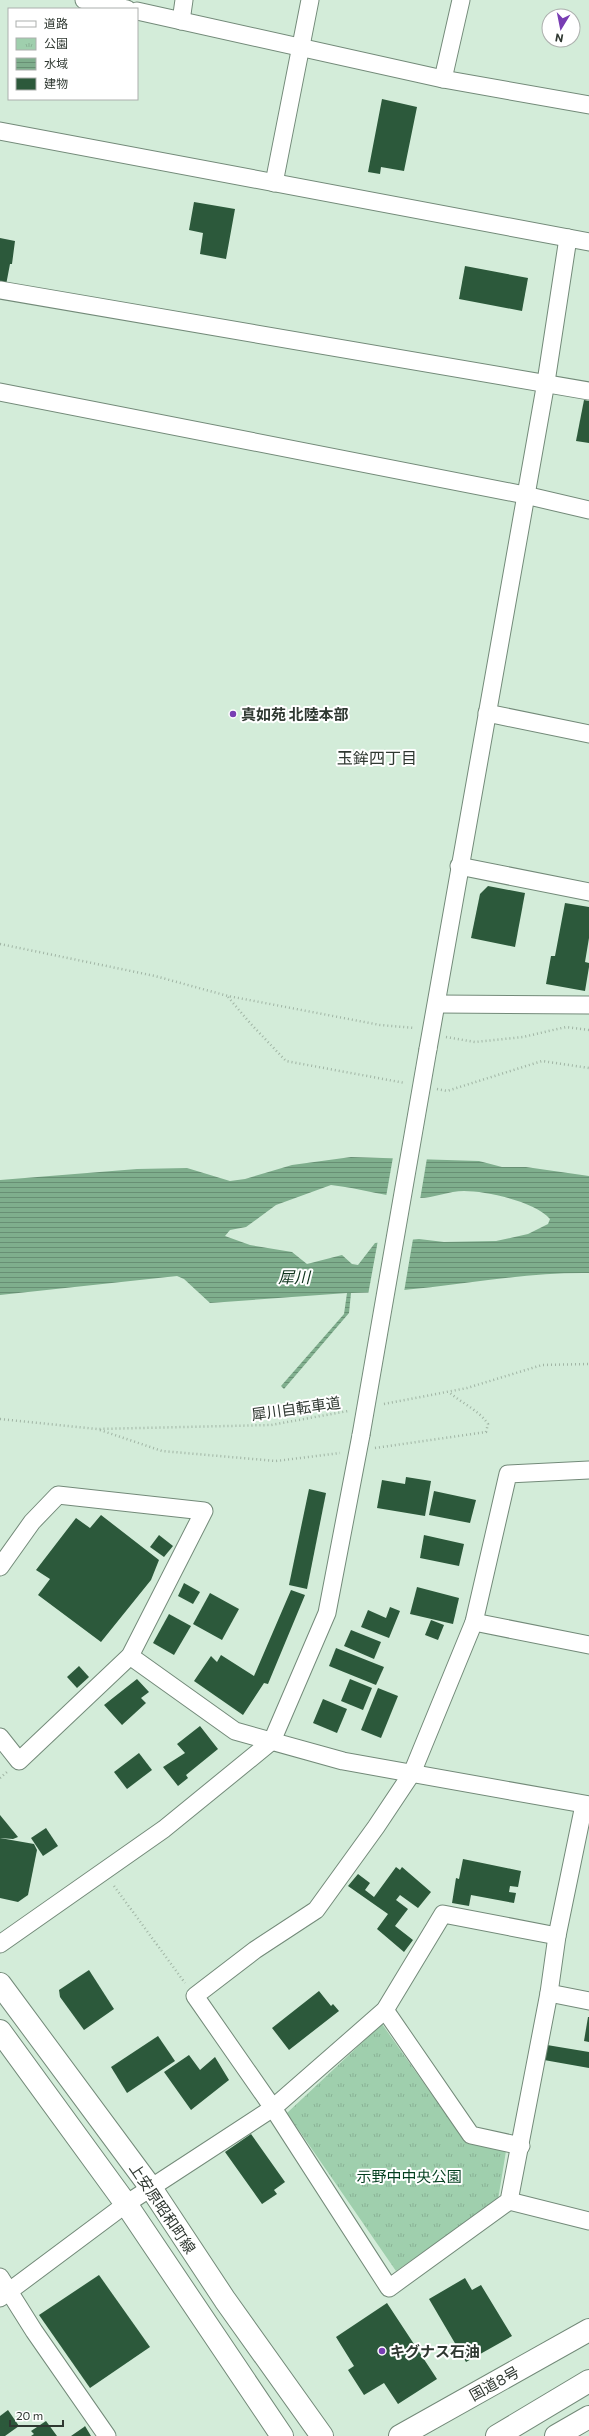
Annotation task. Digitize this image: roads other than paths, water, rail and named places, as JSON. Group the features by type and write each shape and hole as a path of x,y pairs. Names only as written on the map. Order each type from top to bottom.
{"main road":[{"name":"上安原昭和町線","path":"0,1984 151,2188 225,2300 322,2436"},
{"name":"上安原昭和町線","path":"0,2031 126,2204 282,2436"},
{"name":"国道8号","path":"400,2436 589,2330"},
{"path":"497,2436 589,2381"},
{"path":"556,2436 589,2417"}],"street":[{"path":"84,0 122,8"},
{"path":"181,20 184,0"},
{"path":"274,183 302,47 310,0"},
{"path":"443,79 461,0"},
{"path":"138,11 443,79 589,105"},
{"path":"0,131 589,242"},
{"path":"0,1944 164,1830 272,1741 327,1612 360,1443 428,1049 438,1033 437,1004 459,866 546,382 568,238"},
{"path":"0,290 546,382 589,391"},
{"path":"0,392 525,495 589,510"},
{"path":"487,713 589,734"},
{"path":"459,866 589,892"},
{"path":"437,1004 589,1005"},
{"path":"130,1656 235,1731 343,1761 412,1773 586,1805 557,1936 549,1993 521,2146 509,2201 389,2288 274,2108 195,1996 255,1950 316,1910 376,1827 412,1773 474,1622 508,1474 589,1470"},
{"path":"0,1567 32,1522 58,1495 204,1511 130,1656 19,1761 0,1736"},
{"path":"474,1622 589,1645"},
{"path":"5,2294 126,2204 274,2108 385,2010 443,1914 557,1936"},
{"path":"549,1993 589,2001"},
{"path":"385,2010 471,2134 521,2146"},
{"path":"509,2201 589,2221"},
{"path":"0,2277 5,2294 34,2331 107,2436"}],"water":[{"name":"犀川","path":"351,1157 479,1161 502,1167 526,1167 589,1176 589,1273 529,1276 381,1292 351,1293 349,1313 284,1389 281,1386 344,1314 347,1293 210,1303 184,1279 177,1276 0,1295 0,1180 137,1169 187,1168 230,1181 245,1179 292,1165","holes":["331,1185 408,1198 425,1198 458,1191 498,1195 534,1207 550,1219 548,1224 528,1234 496,1241 444,1242 419,1239 375,1243 358,1265 352,1264 342,1255 307,1264 292,1252 250,1245 225,1236 230,1230 246,1227 276,1205"]}],"place":[{"name":"真如苑 北陸本部","path":"233,714"},
{"name":"キグナス石油","path":"382,2351"}],"district":[{"name":"玉鉾四丁目","path":"377,757"}],"park label":[{"name":"示野中中央公園","path":"409,2176"}]}
